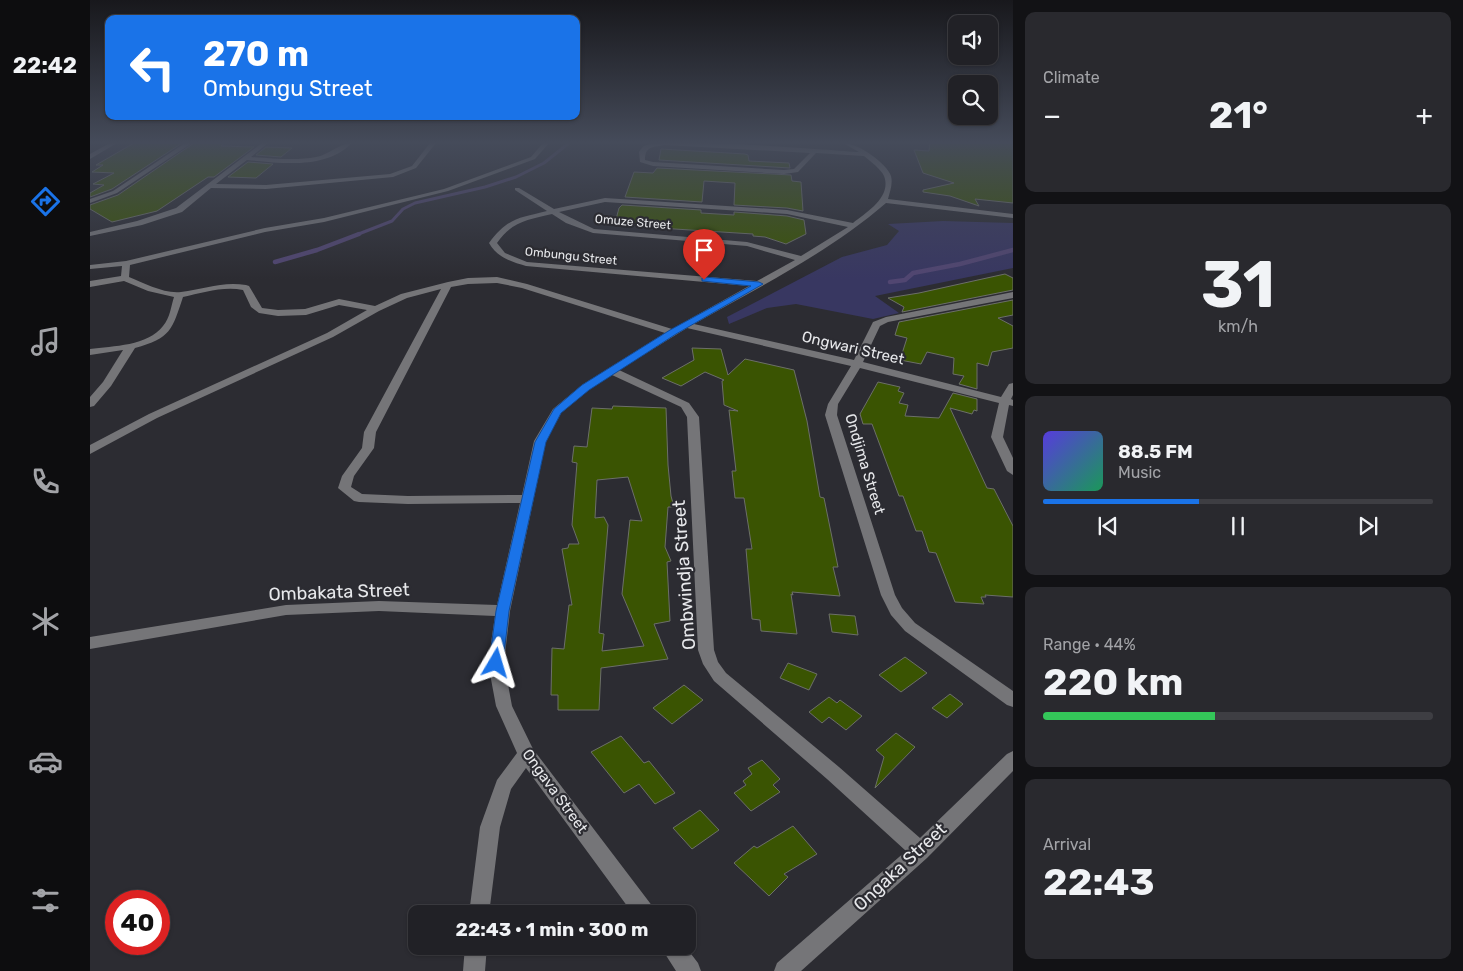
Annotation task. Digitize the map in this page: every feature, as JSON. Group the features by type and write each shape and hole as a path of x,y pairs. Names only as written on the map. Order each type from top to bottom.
{"street":[{"path":"90,201 120,188"},
{"path":"90,234 139,223 179,210 207,188"},
{"path":"90,267 126,263 265,230 324,220 451,188"},
{"path":"888,188 884,201 1013,216"},
{"name":"Omuze Street","path":"517,189 580,227 593,231 747,244 802,259"},
{"name":"Ombungu Street","path":"759,284 532,265 512,260 494,246 494,240 500,232 513,222 600,200 787,212 855,226"},
{"name":"Ongava Street","path":"639,905 526,754 504,706 496,663 502,611 540,442 557,411 586,388 673,332 802,259 855,226 884,201"},
{"path":"125,278 126,263"},
{"path":"90,284 125,278 150,289 179,295 219,288 241,287 246,288 254,305 259,310 268,311 298,313 339,302 376,309"},
{"path":"90,450 153,416 330,335 376,309 404,296 448,285 468,281 497,280 524,286 673,332"},
{"path":"448,285 370,432 368,448 348,476 344,488 359,498 408,500 527,499"},
{"path":"90,352 131,346 156,336 168,327 179,295"},
{"name":"Ondjima Street","path":"1013,295 881,321 876,324 857,364 833,404 831,415 888,595 896,611 910,627 1013,700"},
{"name":"Ongwari Street","path":"685,325 857,364 1009,402"},
{"path":"90,404 107,384 131,346"},
{"name":"Ombwindja Street","path":"612,370 685,405 693,417 706,650 711,664 720,677 834,773 920,851"},
{"path":"1013,386 997,437 1013,471"},
{"name":"Ombakata Street","path":"90,643 286,610 379,606 502,611"},
{"path":"480,905 490,827 504,786 526,754"},
{"name":"Ongaka Street","path":"785,971 920,851 1013,759"},
{"path":"474,971 475,955"},
{"path":"678,955 690,971"}],"shaded area":[{"path":"943,221 1013,223 1013,268 875,296 899,313 873,319 796,304 767,308 729,324 727,317 842,257 887,245 899,231 888,224"}],"building":[{"path":"98,188 113,188 90,197 90,193"},
{"path":"128,188 191,188 157,211 112,222 90,209 90,205 118,195"},
{"path":"628,188 703,188 702,202 625,197"},
{"path":"735,188 801,188 803,211 787,208 734,205"},
{"path":"930,188 1013,188 1013,203 975,199 979,206 950,196 923,192 923,190"},
{"path":"622,205 701,210 701,213 734,215 734,212 787,216 804,220 806,234 786,244 765,237 753,236 753,234 615,223 619,208"},
{"path":"1005,274 1013,278 1013,290 902,312 904,307 888,298 919,293"},
{"path":"1013,300 1013,315 998,318 1013,326 1013,348 992,352 988,366 977,363 977,389 959,384 964,376 953,374 954,358 927,352 921,364 900,360 907,338 895,335 899,322"},
{"path":"692,348 721,349 728,375 745,359 794,370 807,421 820,497 824,498 838,567 833,567 840,596 792,592 797,634 761,631 760,620 752,619 746,549 752,549 744,498 735,498 732,471 736,471 729,410 738,411 724,405 722,381 724,380 705,372 681,386 662,378 694,360"},
{"path":"878,382 900,387 898,391 904,393 899,403 908,405 905,416 939,418 953,393 977,399 977,411 974,410 972,414 950,408 987,488 994,489 1013,526 1013,597 985,595 986,597 981,597 984,604 955,602 936,553 929,552 922,531 916,531 903,496 899,496 872,424 863,424 860,414"},
{"path":"613,406 666,408 668,465 674,507 668,507 665,547 671,561 667,562 670,621 654,624 668,659 601,668 599,710 558,710 558,695 551,695 552,648 564,649 569,605 572,605 562,549 568,548 569,544 579,544 572,525 577,463 572,462 574,446 587,447 592,408 612,409","holes":["628,477 642,521 630,520 622,594 644,646 602,651 604,634 599,633 608,525 604,517 595,518 597,480"]},
{"path":"829,614 855,616 858,635 832,632"},
{"path":"905,657 927,673 901,692 879,675"},
{"path":"788,663 817,674 809,690 780,678"},
{"path":"684,685 703,700 672,724 653,708"},
{"path":"950,694 963,704 947,718 932,708"},
{"path":"829,697 837,703 840,700 862,716 846,730 829,717 822,723 809,712"},
{"path":"896,733 915,747 875,788 884,757 876,750"},
{"path":"621,736 644,763 649,761 675,793 655,804 639,784 624,793 591,752"},
{"path":"762,760 780,779 773,785 780,792 751,811 734,793 746,785 743,781 752,774 748,768"},
{"path":"700,810 719,830 692,849 673,828"},
{"path":"793,826 817,854 784,874 788,877 769,896 734,863 754,846 757,848"}],"waterway":[{"path":"356,235 392,221 403,209 415,203 479,188"},
{"path":"275,262 317,250 359,234"},
{"path":"890,282 905,280 913,273 960,264 1013,250"}],"route":[{"path":"496,663 502,611 540,442 557,411 586,388 673,332 759,284 704,280"}]}
